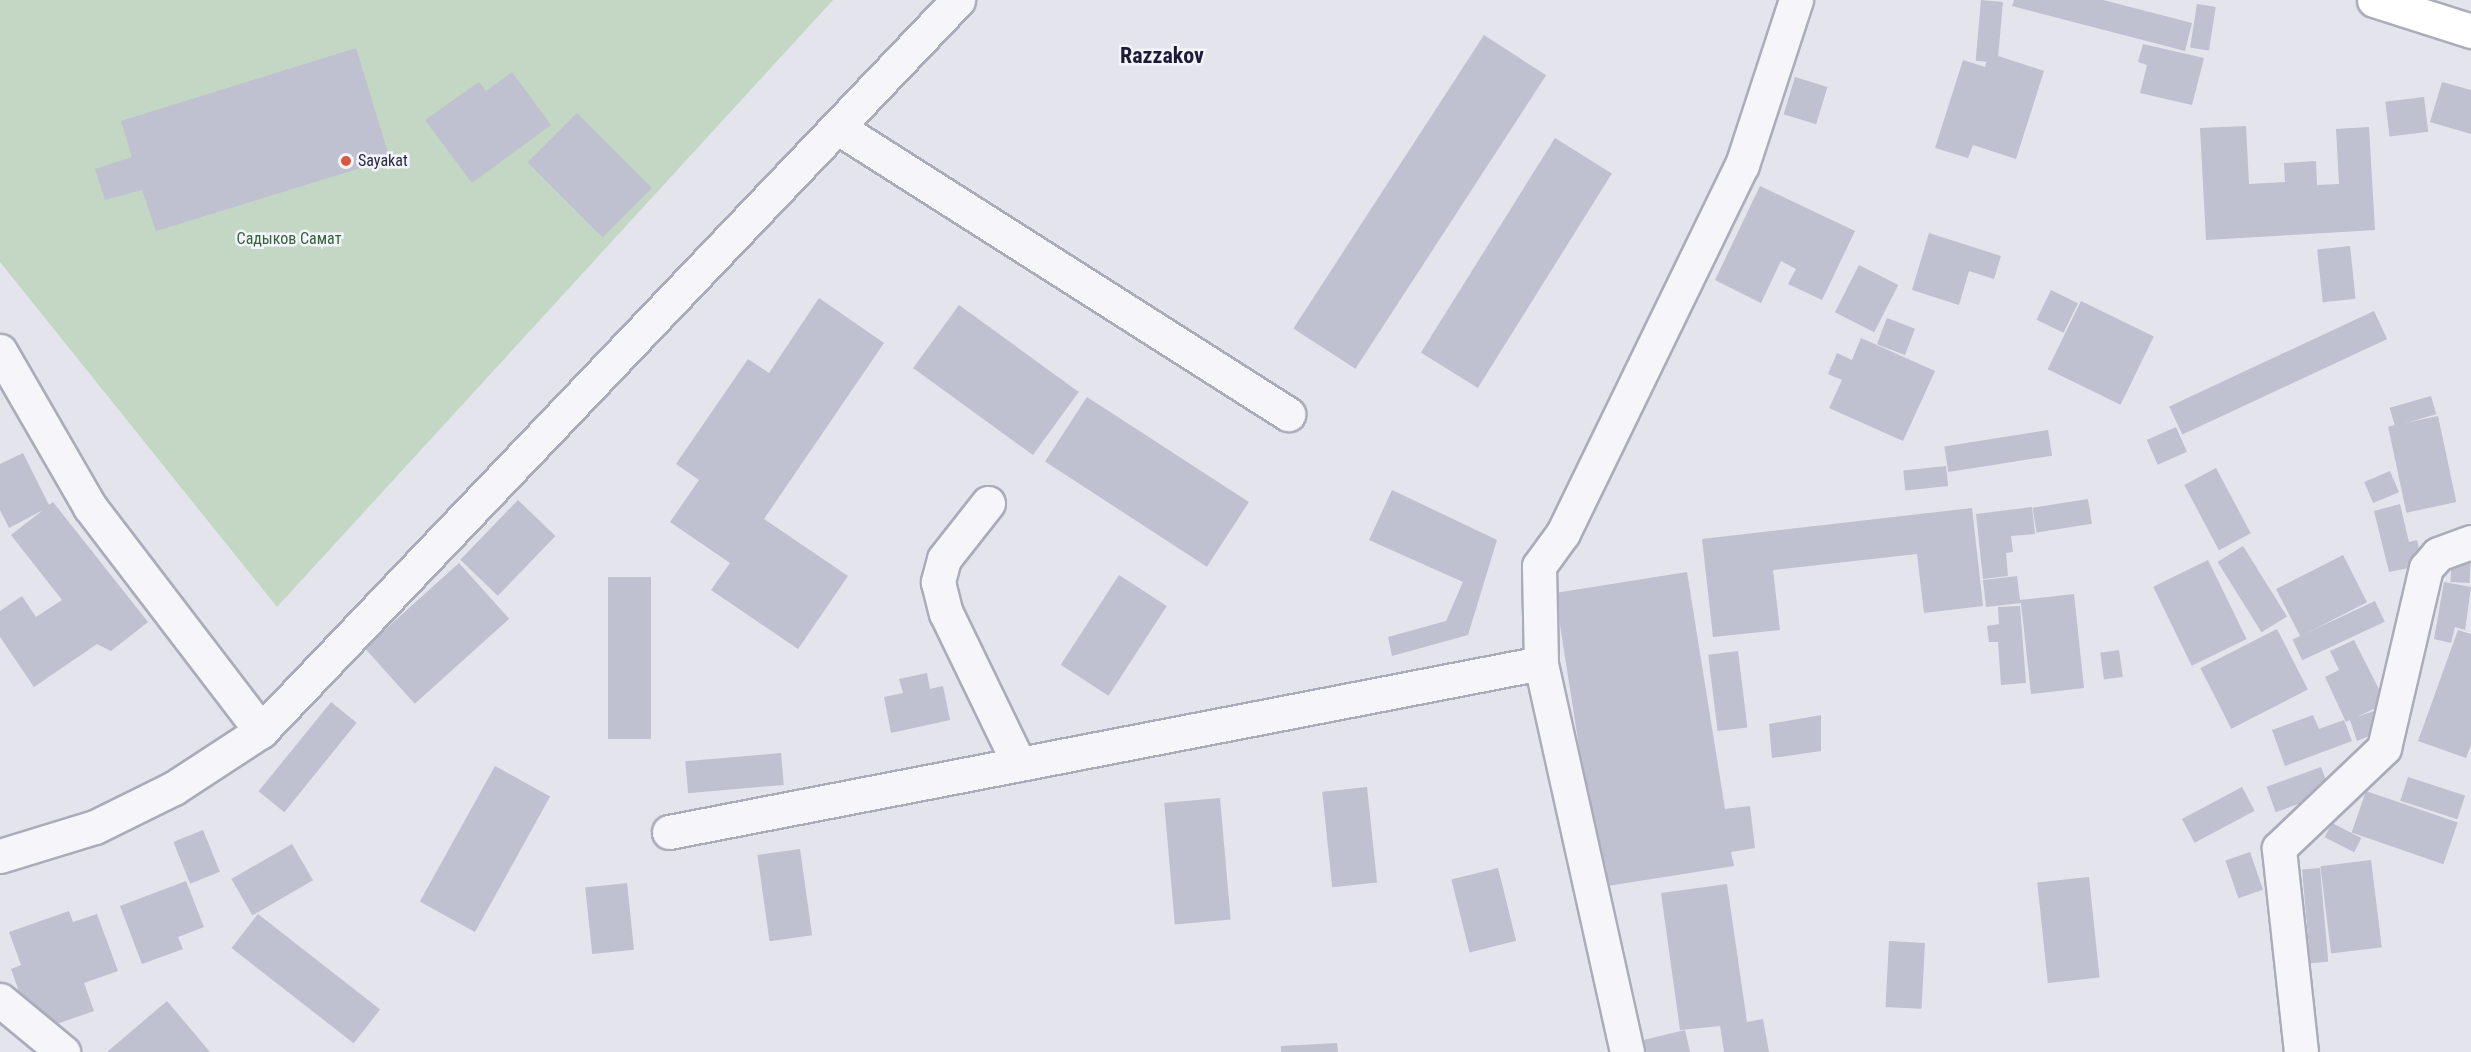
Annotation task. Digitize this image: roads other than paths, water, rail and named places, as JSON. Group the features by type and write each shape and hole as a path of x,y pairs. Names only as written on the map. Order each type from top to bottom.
{"main road":[{"path":"2374,0 2471,31"}],"street":[{"path":"0,856 95,826 174,788 261,731 958,0"},
{"path":"1627,1052 1541,663 1539,566 1563,533 1742,165 1796,0"},
{"path":"837,127 1288,414"},
{"path":"0,351 90,507 261,731"},
{"path":"988,504 944,560 938,582 946,613 1019,764"},
{"path":"2301,1052 2279,848 2384,748 2426,568 2438,555 2471,542"},
{"path":"669,832 1541,663"},
{"path":"0,1000 63,1052"}],"place":[{"name":"Sayakat","path":"346,161"}],"district":[{"name":"Razzakov","path":"1162,56"}],"park label":[{"name":"Садыков Самат","path":"289,239"}]}
